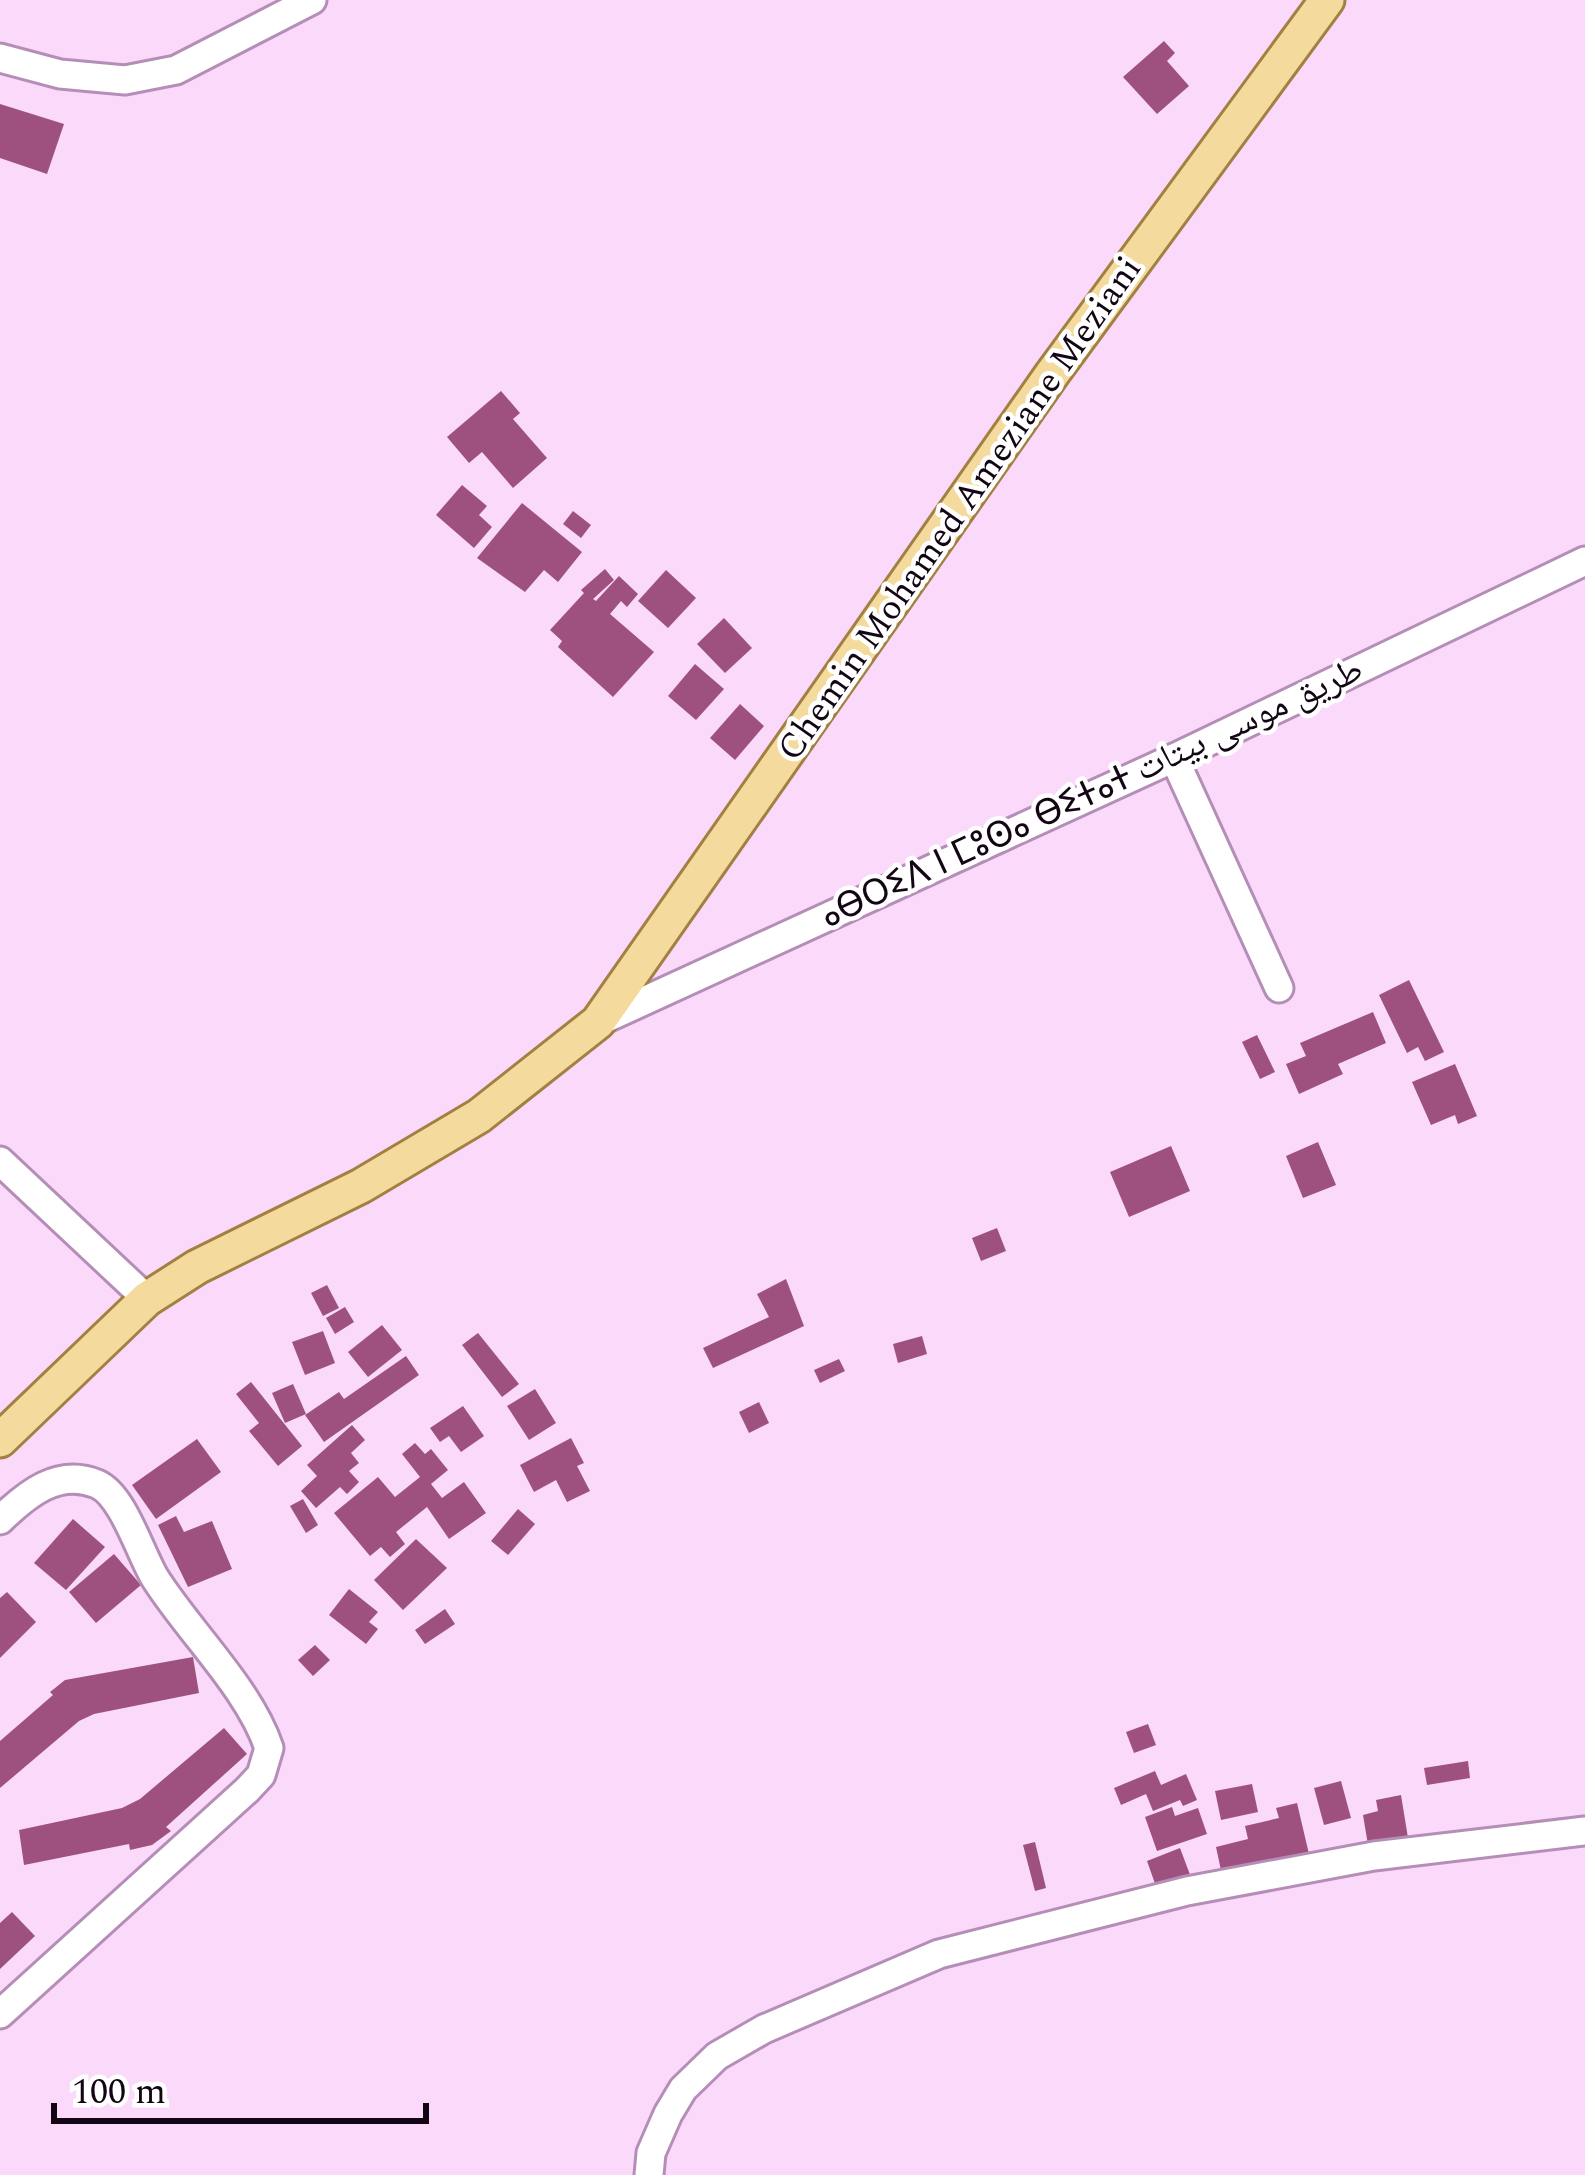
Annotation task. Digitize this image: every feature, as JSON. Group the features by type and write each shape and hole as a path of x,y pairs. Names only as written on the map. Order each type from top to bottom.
{"main road":[{"name":"Chemin Mohamed Ameziane Meziani","path":"0,1440 147,1299 197,1267 361,1186 479,1116 598,1022 1052,374 1327,0"}],"street":[{"path":"0,58 60,74 125,80 176,70 312,0"},
{"name":"ⴰⴱⵔⵉⴷ ⵏ ⵎⵓⵙⴰ ⴱⵉⵜⴰⵜ طريق موسى بيتات","path":"598,1022 1174,758 1585,561"},
{"path":"1174,758 1279,988"},
{"path":"0,1161 147,1299"},
{"path":"0,1520 34,1490 67,1478 104,1487 153,1575 249,1709 269,1748 261,1774 247,1790 0,2014"},
{"path":"650,2175 651,2153 682,2089 717,2056 764,2029 939,1954 1187,1891 1374,1856 1585,1832"}],"building":[{"path":"1164,41 1175,53 1167,61 1189,86 1157,114 1123,77"},
{"path":"0,104 64,124 47,174 0,158"},
{"path":"501,391 520,413 513,419 547,458 513,488 482,452 469,463 447,437"},
{"path":"462,485 487,506 479,515 492,527 474,548 436,515"},
{"path":"522,503 582,552 558,582 544,570 525,592 477,558"},
{"path":"573,511 591,525 581,538 563,524"},
{"path":"605,569 614,580 593,599 619,576 638,594 627,607 621,601 610,614 654,652 613,697 558,647 562,641 550,630 584,593 581,590"},
{"path":"666,570 696,598 668,628 638,601"},
{"path":"724,618 752,648 725,673 697,644"},
{"path":"695,664 724,689 696,720 668,696"},
{"path":"740,704 764,726 735,760 710,738"},
{"path":"1409,980 1444,1052 1425,1061 1418,1047 1407,1053 1379,995"},
{"path":"1373,1012 1386,1043 1338,1064 1343,1074 1299,1094 1286,1064 1306,1056 1300,1043"},
{"path":"1257,1035 1275,1072 1260,1079 1242,1042"},
{"path":"1455,1064 1477,1116 1458,1124 1455,1115 1431,1125 1412,1082"},
{"path":"1318,1142 1336,1185 1303,1198 1286,1156"},
{"path":"1171,1146 1190,1191 1129,1217 1110,1172"},
{"path":"997,1228 1006,1251 981,1261 972,1238"},
{"path":"786,1279 804,1326 713,1368 703,1348 769,1317 757,1294"},
{"path":"327,1285 339,1308 323,1316 311,1293"},
{"path":"345,1307 354,1322 335,1334 326,1318"},
{"path":"382,1325 402,1350 368,1377 348,1352"},
{"path":"323,1331 335,1363 305,1375 292,1342"},
{"path":"478,1333 519,1384 502,1397 462,1345"},
{"path":"922,1336 927,1354 898,1363 893,1344"},
{"path":"406,1356 419,1375 324,1442 305,1415 339,1392 344,1399"},
{"path":"839,1359 845,1371 820,1383 814,1370"},
{"path":"251,1382 302,1446 278,1466 249,1431 259,1423 236,1394"},
{"path":"293,1384 306,1414 285,1423 272,1393"},
{"path":"535,1389 556,1423 529,1440 507,1406"},
{"path":"759,1402 769,1423 749,1433 739,1412"},
{"path":"463,1406 484,1436 461,1452 449,1436 440,1442 430,1428"},
{"path":"352,1425 365,1440 351,1453 359,1463 349,1471 359,1482 347,1494 340,1487 316,1508 301,1491 317,1476 307,1465"},
{"path":"571,1438 584,1463 577,1466 590,1491 567,1502 556,1480 534,1492 520,1465"},
{"path":"197,1439 221,1472 156,1519 132,1485"},
{"path":"415,1443 425,1454 431,1449 448,1470 431,1484 442,1498 464,1482 486,1513 449,1539 427,1507 396,1532 405,1544 390,1557 381,1547 370,1556 334,1513 378,1477 395,1497 420,1477 402,1454"},
{"path":"303,1499 318,1525 306,1533 290,1506"},
{"path":"518,1509 535,1524 508,1555 491,1541"},
{"path":"176,1516 184,1532 212,1521 232,1569 188,1587 158,1525"},
{"path":"73,1519 105,1547 66,1590 34,1563"},
{"path":"416,1539 447,1568 403,1610 374,1580"},
{"path":"114,1554 141,1585 96,1623 69,1592"},
{"path":"349,1589 378,1612 369,1622 378,1629 366,1644 329,1615"},
{"path":"7,1592 36,1622 0,1658 0,1598"},
{"path":"445,1609 455,1624 425,1644 415,1630"},
{"path":"315,1645 330,1660 313,1676 298,1660"},
{"path":"193,1657 199,1693 79,1721 0,1788 0,1741 65,1680"},
{"path":"1148,1724 1156,1745 1134,1753 1126,1732"},
{"path":"224,1728 247,1754 152,1845 130,1850 129,1844 24,1865 19,1830 122,1808 140,1799"},
{"path":"1468,1761 1470,1778 1427,1785 1424,1768"},
{"path":"1155,1771 1161,1785 1186,1774 1197,1800 1183,1806 1180,1800 1153,1811 1146,1794 1121,1805 1114,1788"},
{"path":"1341,1781 1351,1818 1324,1825 1314,1788"},
{"path":"1252,1784 1258,1812 1221,1820 1215,1791"},
{"path":"1401,1795 1408,1838 1368,1845 1363,1815 1378,1811 1376,1800"},
{"path":"1297,1803 1309,1854 1222,1875 1216,1847 1248,1839 1245,1826 1279,1818 1276,1808"},
{"path":"1172,1807 1175,1816 1198,1808 1207,1834 1157,1851 1145,1817"},
{"path":"1035,1842 1046,1888 1035,1891 1023,1845"},
{"path":"1180,1848 1192,1880 1158,1892 1147,1861"},
{"path":"12,1912 35,1936 0,1969 0,1923"}]}
